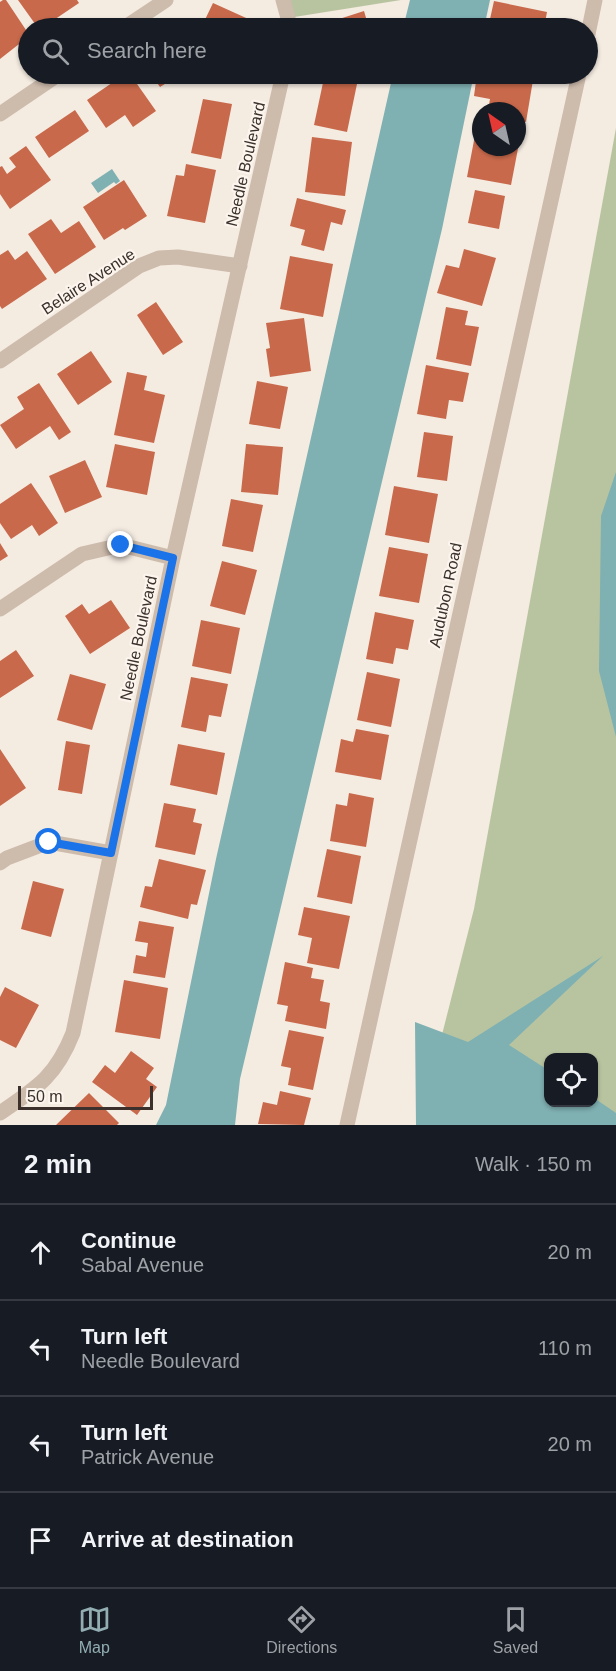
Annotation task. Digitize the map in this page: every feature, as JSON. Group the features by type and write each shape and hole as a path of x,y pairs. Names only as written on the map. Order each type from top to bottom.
{"street":[{"path":"139,18 166,0"},
{"path":"283,0 287,18"},
{"path":"591,18 595,0"},
{"path":"0,114 44,84"},
{"name":"Needle Boulevard","path":"0,1113 29,1093 55,1070 64,1056 73,1033 173,558 281,84"},
{"name":"Audubon Road","path":"347,1125 577,84"},
{"name":"Belaire Avenue","path":"0,362 139,266 159,258 178,257 240,267"},
{"path":"0,609 82,554 121,545 173,558"},
{"path":"0,863 7,858 49,842 111,853"}],"green space":[{"path":"283,0 401,0 288,18"},
{"path":"616,128 616,1125 419,1125 474,909"}],"water":[{"path":"410,0 490,0 486,18 406,18"},
{"path":"391,84 472,84 442,229 240,1079 235,1125 156,1125 166,1105 216,859"},
{"path":"112,169 120,181 116,184 114,182 98,193 91,183"},
{"path":"616,472 616,737 599,671 601,516"},
{"path":"603,956 509,1045 544,1067 544,1107 598,1107 598,1101 616,1113 616,1125 416,1125 415,1022 468,1042"}],"building":[{"path":"6,0 18,18 18,45 0,59 0,2"},
{"path":"18,0 77,0 79,3 57,18 31,18"},
{"path":"494,1 547,12 546,18 490,18"},
{"path":"213,3 246,18 206,18"},
{"path":"364,11 366,18 342,18"},
{"path":"110,84 137,84 156,111 133,127 125,115 106,128 87,100"},
{"path":"323,84 357,84 347,132 314,125"},
{"path":"476,84 532,84 526,122 526,102 490,102 490,99 474,96"},
{"path":"203,99 232,104 221,159 191,153"},
{"path":"75,110 89,131 49,158 35,137"},
{"path":"312,137 352,142 345,196 305,192"},
{"path":"26,146 51,180 10,209 0,194 0,167 2,166 7,174 16,167 9,158"},
{"path":"472,151 472,156 517,156 511,185 467,177"},
{"path":"186,164 216,170 205,223 167,216 176,175 184,176"},
{"path":"124,180 147,216 104,240 83,207"},
{"path":"475,190 505,196 499,229 468,223"},
{"path":"297,198 346,210 342,225 331,222 324,251 301,245 305,230 290,226"},
{"path":"51,219 61,233 79,221 96,247 55,274 28,234"},
{"path":"464,249 496,258 482,306 437,293 446,265 459,268"},
{"path":"8,250 15,260 27,251 47,279 2,309 0,306 0,255"},
{"path":"290,256 333,264 323,317 280,309"},
{"path":"156,302 183,342 163,355 137,315"},
{"path":"446,307 468,311 465,325 479,327 471,366 436,359"},
{"path":"304,318 311,371 270,377 266,349 270,348 266,323"},
{"path":"91,351 112,382 78,405 57,374"},
{"path":"426,365 469,373 463,402 449,400 446,419 417,414"},
{"path":"127,372 147,376 144,390 165,395 154,443 114,435"},
{"path":"257,381 288,387 280,429 249,424"},
{"path":"39,383 71,432 59,440 50,426 16,449 0,425 24,409 17,397"},
{"path":"424,432 453,436 447,481 417,477"},
{"path":"115,444 155,452 147,495 106,487"},
{"path":"246,444 283,447 278,495 241,492"},
{"path":"85,460 102,497 65,513 49,476"},
{"path":"31,483 58,523 39,536 32,525 11,539 0,523 0,504"},
{"path":"394,486 438,494 429,543 385,535"},
{"path":"231,499 263,505 253,552 222,546"},
{"path":"0,543 8,556 0,561"},
{"path":"389,547 428,554 419,603 379,596"},
{"path":"222,561 257,570 245,615 210,606"},
{"path":"111,600 130,628 90,654 65,616 82,604 89,614"},
{"path":"375,612 414,620 408,650 396,648 393,664 366,659"},
{"path":"201,620 240,628 231,674 192,666"},
{"path":"16,650 34,676 0,698 0,661"},
{"path":"367,672 400,679 391,727 357,720"},
{"path":"70,674 106,684 92,730 57,720"},
{"path":"191,677 228,684 221,717 209,715 206,732 181,727"},
{"path":"356,729 389,735 381,780 335,772 341,739 353,742"},
{"path":"66,741 90,745 82,794 58,790"},
{"path":"178,744 225,753 217,795 170,785"},
{"path":"0,749 26,788 0,806"},
{"path":"349,793 374,798 366,847 330,841 336,804 347,806"},
{"path":"164,803 196,809 193,822 202,824 195,855 155,847"},
{"path":"327,849 361,856 352,904 317,897"},
{"path":"159,859 206,870 197,905 191,904 188,919 140,907 145,886 152,887"},
{"path":"33,881 64,889 51,937 21,929"},
{"path":"304,907 350,916 339,969 307,963 312,938 298,935"},
{"path":"139,921 174,927 165,978 133,973 136,955 146,957 148,943 135,941"},
{"path":"285,962 313,968 311,978 324,980 320,1001 330,1003 326,1029 285,1021 288,1006 277,1004"},
{"path":"124,980 168,988 160,1039 115,1032"},
{"path":"5,987 39,1005 16,1048 0,1040 0,997"},
{"path":"289,1030 324,1037 313,1090 288,1085 291,1068 281,1066"},
{"path":"131,1051 154,1068 146,1079 157,1087 137,1115 92,1082 105,1065 115,1073"},
{"path":"280,1091 311,1098 304,1125 258,1124 263,1102 277,1105"},
{"path":"89,1093 119,1123 117,1125 56,1125"}],"route":[{"path":"49,842 111,853 173,558 121,545"}]}
